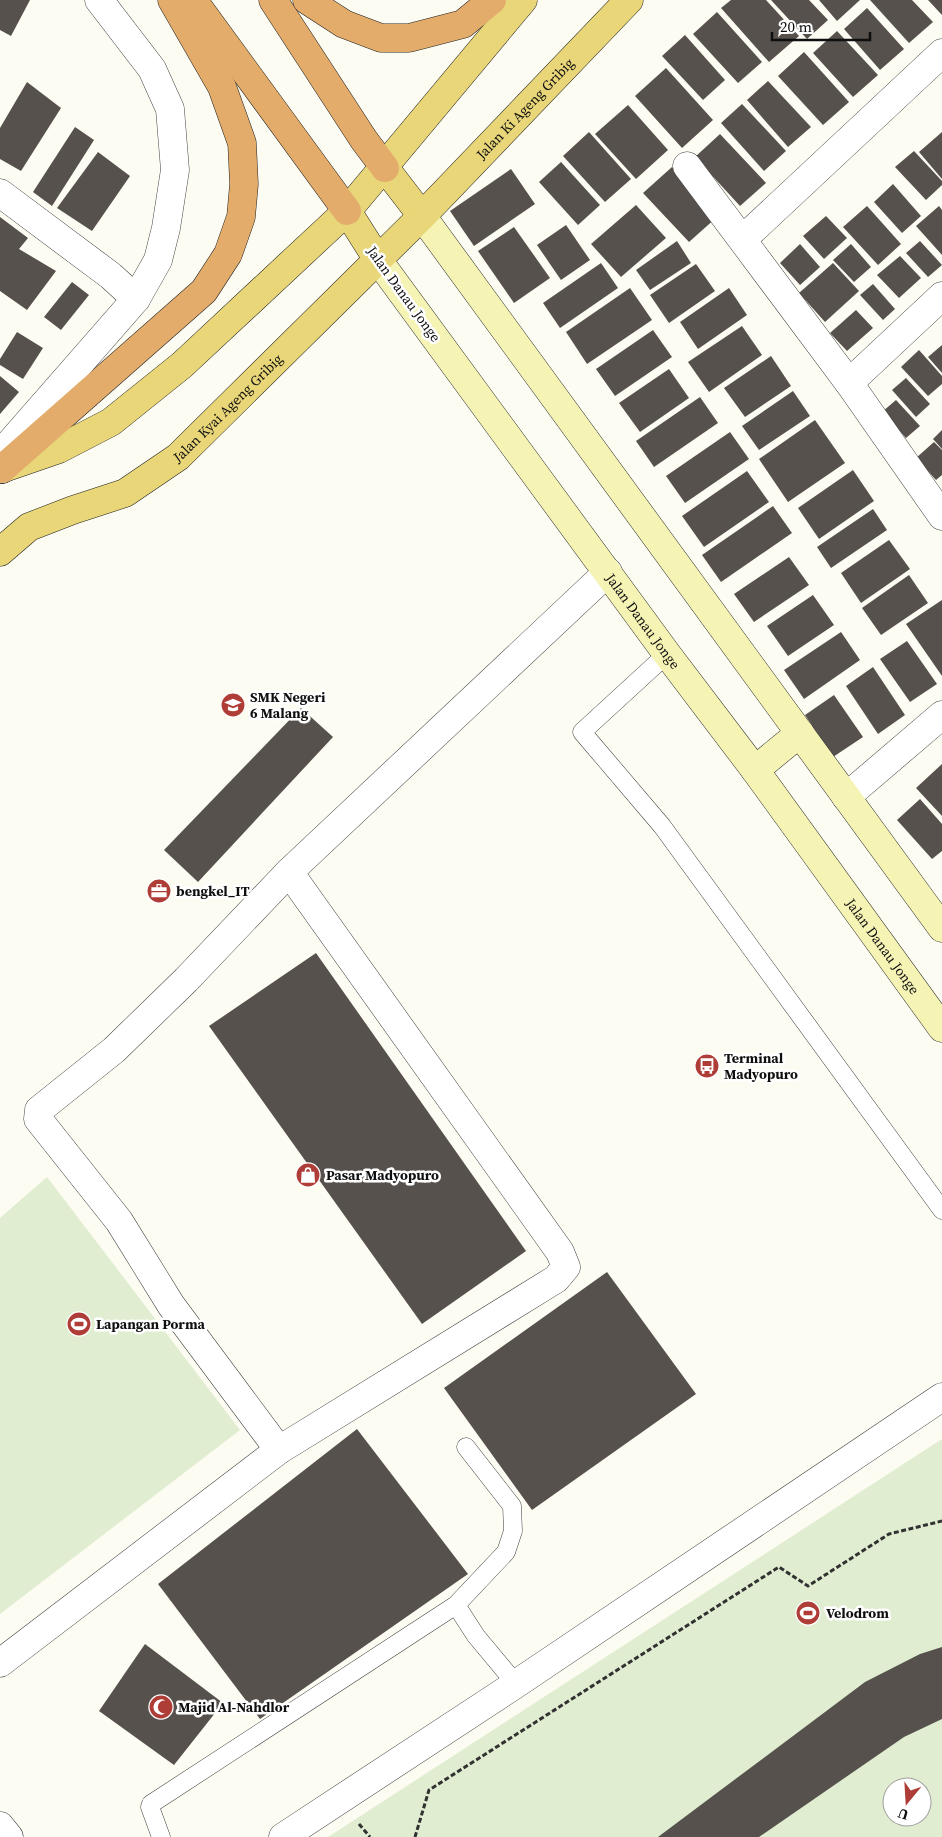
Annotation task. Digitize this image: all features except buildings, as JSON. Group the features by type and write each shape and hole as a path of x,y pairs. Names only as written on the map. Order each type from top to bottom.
{"highway":[{"path":"1,470 204,291 228,254 240,217 244,184 242,143 222,88 172,0"},
{"path":"193,0 348,211"},
{"path":"273,0 364,140 385,168"},
{"path":"307,0 344,24 381,38 409,38 463,24 492,0"}],"main road":[{"path":"1,470 59,449 111,422 182,365 348,211 522,0"},
{"name":"Jalan Ki Ageng Gribig","path":"422,216 629,0"},
{"path":"385,168 942,928"},
{"name":"Jalan Danau Jonge","path":"348,211 378,260 667,654 755,770 942,1028"},
{"name":"Jalan Kyai Ageng Gribig","path":"0,552 29,528 73,510 125,493 178,457 422,216"},
{"path":"755,770 800,733"}],"street":[{"path":"1,470 11,442 136,299 158,260 166,228 175,170 170,109 152,69 99,0"},
{"path":"743,239 942,53"},
{"path":"687,166 743,239 939,506"},
{"path":"0,193 111,276 136,299"},
{"path":"849,383 942,296"},
{"path":"279,1450 171,1305 119,1221 38,1119 39,1110 114,1050 186,980 289,872 608,572"},
{"path":"846,797 942,715"},
{"path":"0,1663 279,1450 556,1279 566,1267 560,1252 289,872"},
{"path":"283,1837 516,1684 942,1397"},
{"path":"0,1826 9,1837"}],"lane":[{"path":"667,654 582,732 662,826 942,1210"},
{"path":"161,1837 150,1804 456,1606 506,1552 513,1532 512,1506 466,1447"},
{"path":"456,1606 472,1630 516,1684"}],"path":[{"path":"415,1837 429,1790 779,1567 808,1586 889,1534 942,1521"}],"green space":[{"name":"Lapangan Porma","path":"47,1177 240,1430 0,1614 0,1218"},
{"name":"Velodrom","path":"942,1439 942,1837 328,1837"}],"place":[{"name":"SMK Negeri 6 Malang","path":"233,705"},
{"name":"bengkel_IT","path":"159,891"},
{"name":"Terminal Madyopuro","path":"707,1066"},
{"name":"Pasar Madyopuro","path":"308,1175"},
{"name":"Lapangan Porma","path":"79,1324"},
{"name":"Velodrom","path":"808,1613"},
{"name":"Majid Al-Nahdlor","path":"161,1707"}]}
